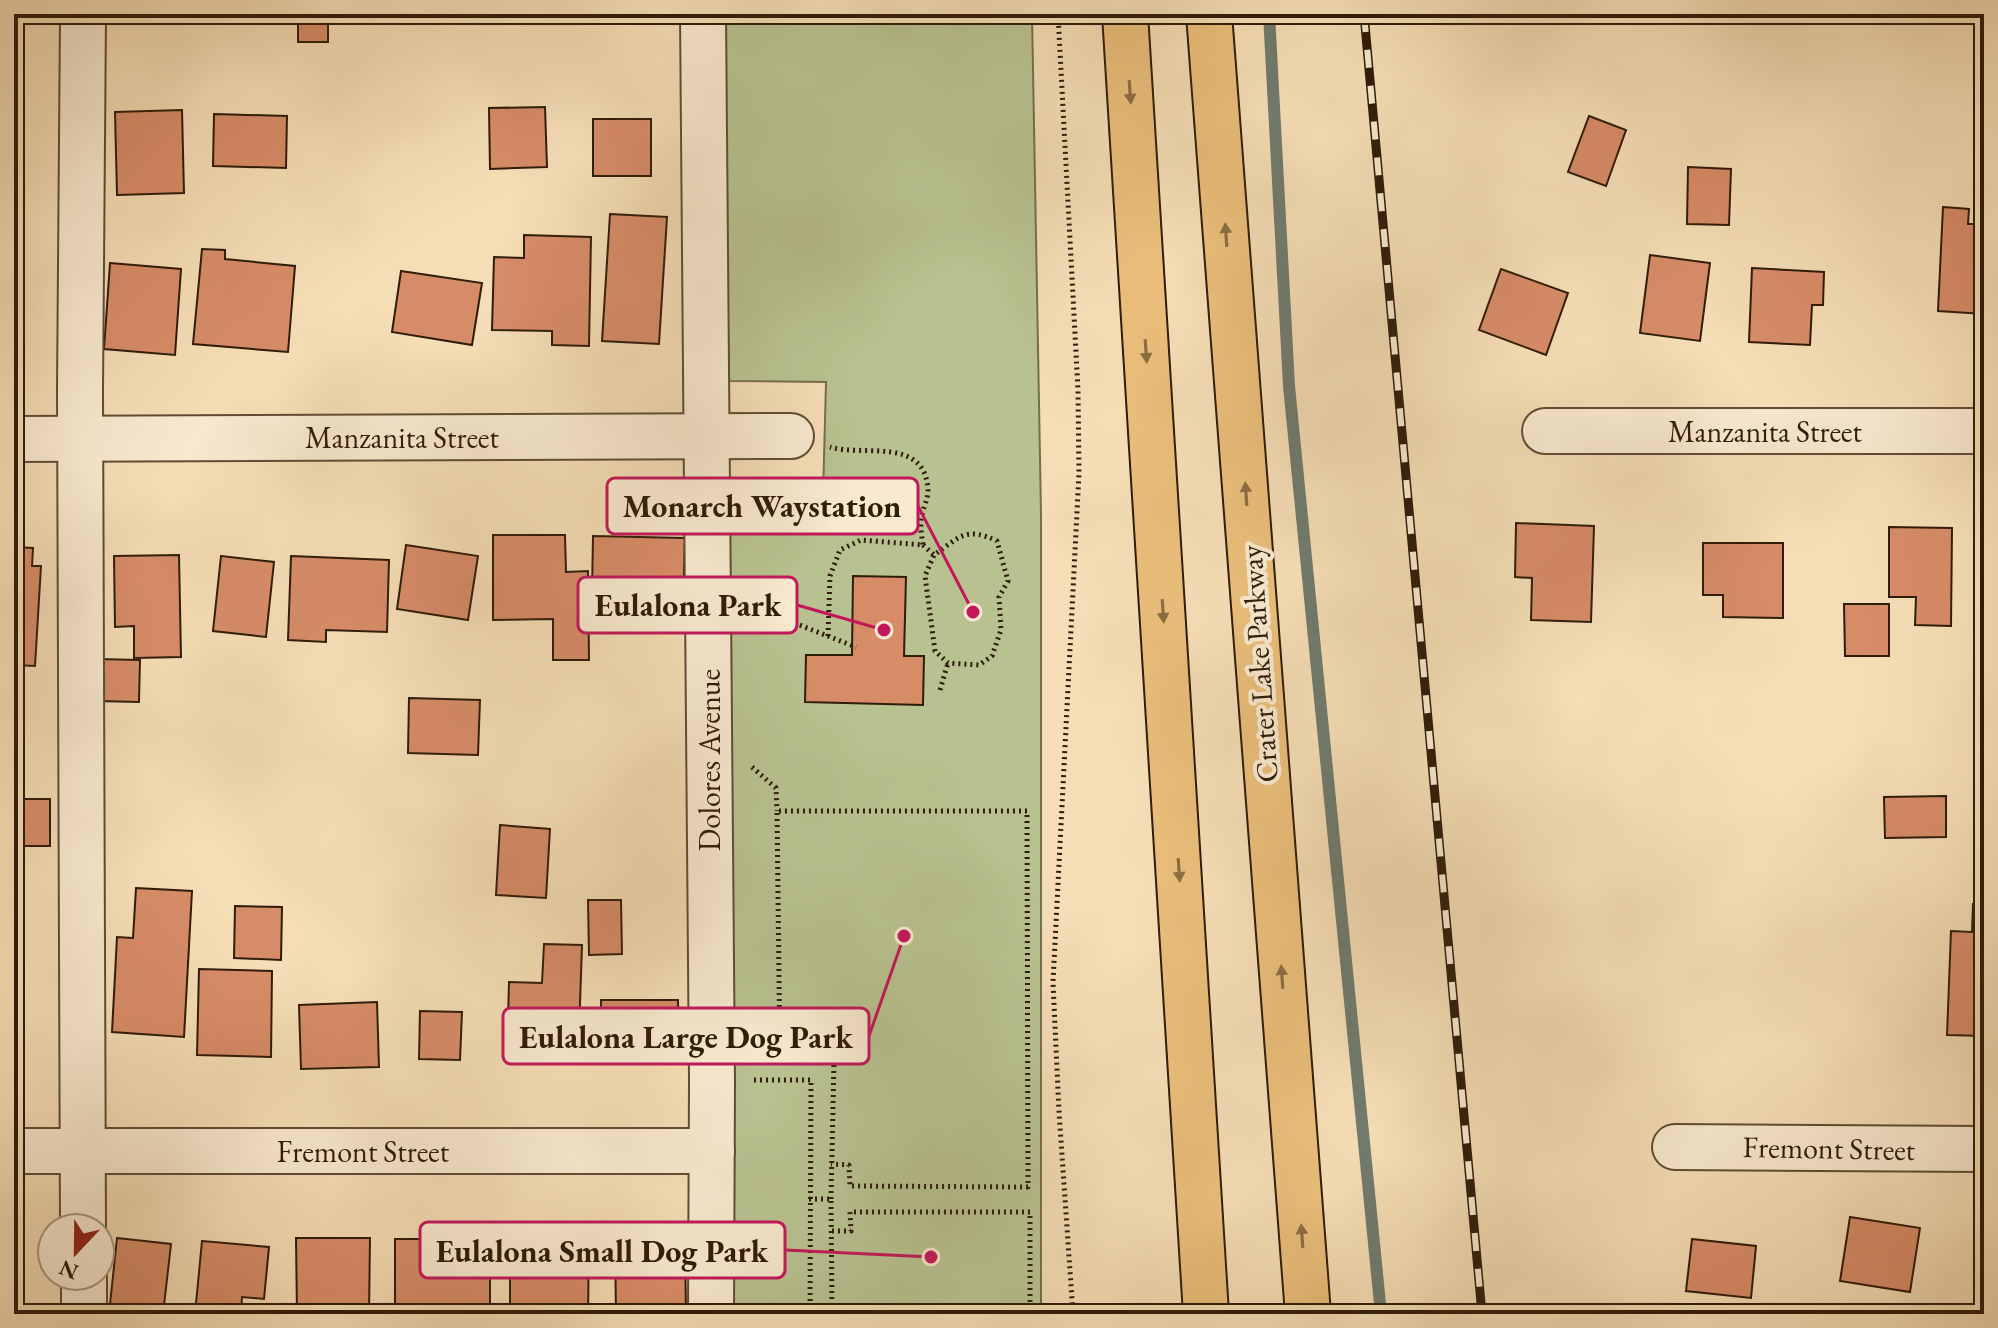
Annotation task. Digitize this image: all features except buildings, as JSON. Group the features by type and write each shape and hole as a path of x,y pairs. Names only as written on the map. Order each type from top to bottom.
{"main road":[{"path":"1125,14 1206,1314"},
{"name":"Crater Lake Parkway","path":"1209,14 1308,1314"}],"street":[{"path":"83,14 80,439 83,1212"},
{"name":"Dolores Avenue","path":"703,14 712,1080 711,1314"},
{"name":"Manzanita Street","path":"1545,431 1984,431"},
{"name":"Manzanita Street","path":"14,439 791,436"},
{"name":"Fremont Street","path":"1675,1147 1984,1149"},
{"name":"Fremont Street","path":"14,1151 712,1151"},
{"path":"84,1292 84,1314"}],"path":[{"path":"1058,14 1078,390 1079,473 1053,982 1073,1314"},
{"path":"791,436 840,450 885,450 910,457 924,469 928,492 921,521 923,545"},
{"path":"979,532 997,541 1008,581 999,597 1001,630 992,656 979,665 948,663 935,651 925,576 934,555 964,535 979,532"},
{"path":"828,636 830,576 840,550 861,540 923,545 934,555"},
{"path":"708,617 784,619 856,647"},
{"path":"940,690 948,663"},
{"path":"831,1164 849,1165 850,1186 1028,1187 1027,811 777,811 780,1061 834,1061 831,1164 832,1314"},
{"path":"712,1080 811,1080 810,1314"},
{"path":"809,1199 831,1199"},
{"path":"832,1231 851,1231 850,1212 1030,1212 1030,1314"}],"green space":[{"path":"725,14 1032,14 1041,514 1041,1314 725,1314 729,497 823,496 826,382 727,381"}],"waterway":[{"path":"1269,14 1289,386 1381,1314"}],"railway":[{"path":"1364,14 1482,1314"}],"place":[{"name":"Monarch Waystation","path":"973,612"},
{"name":"Eulalona Park","path":"884,630"},
{"name":"Eulalona Large Dog Park","path":"904,936"},
{"name":"Eulalona Small Dog Park","path":"931,1257"}]}
